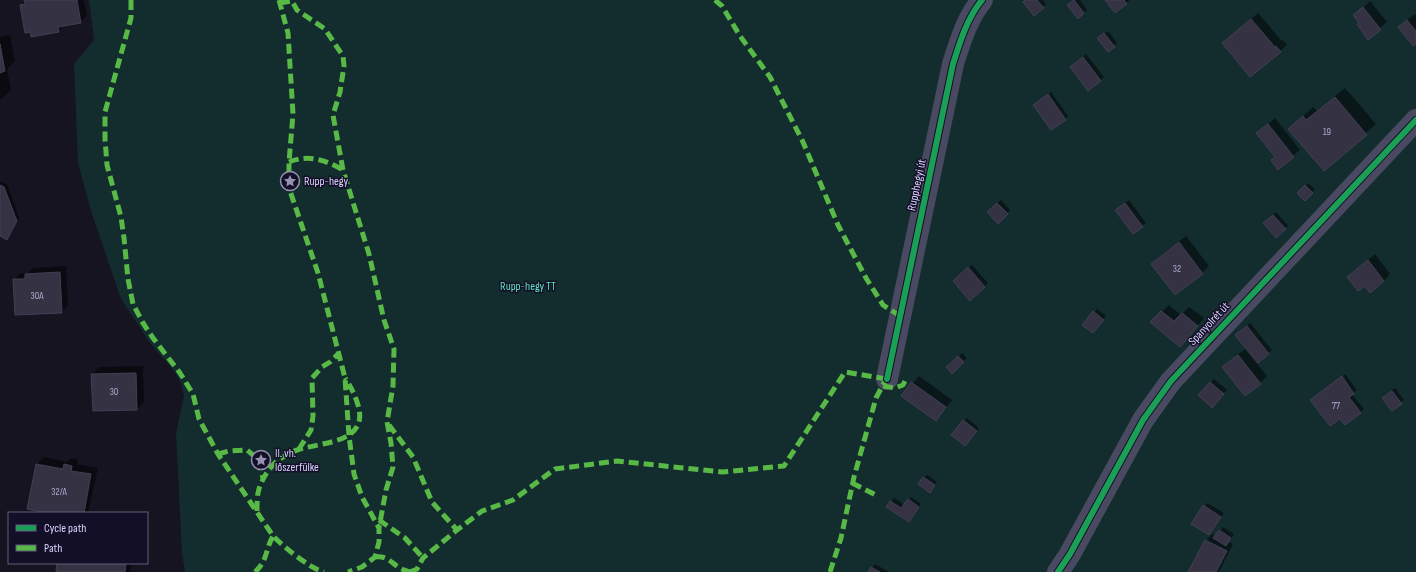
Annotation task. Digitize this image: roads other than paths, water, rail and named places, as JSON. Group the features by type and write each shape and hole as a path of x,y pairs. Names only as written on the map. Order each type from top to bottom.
{"street":[{"name":"Rupphegyi út","path":"887,379 953,64 975,8 982,0"},
{"name":"Spanyolrét út","path":"1058,572 1070,554 1143,420 1170,381 1416,120"}],"place":[{"name":"Rupp-hegy","path":"290,181"},
{"name":"II. vh. lőszerfülke","path":"261,460"}],"park label":[{"name":"Rupp-hegy TT","path":"528,286"}]}
